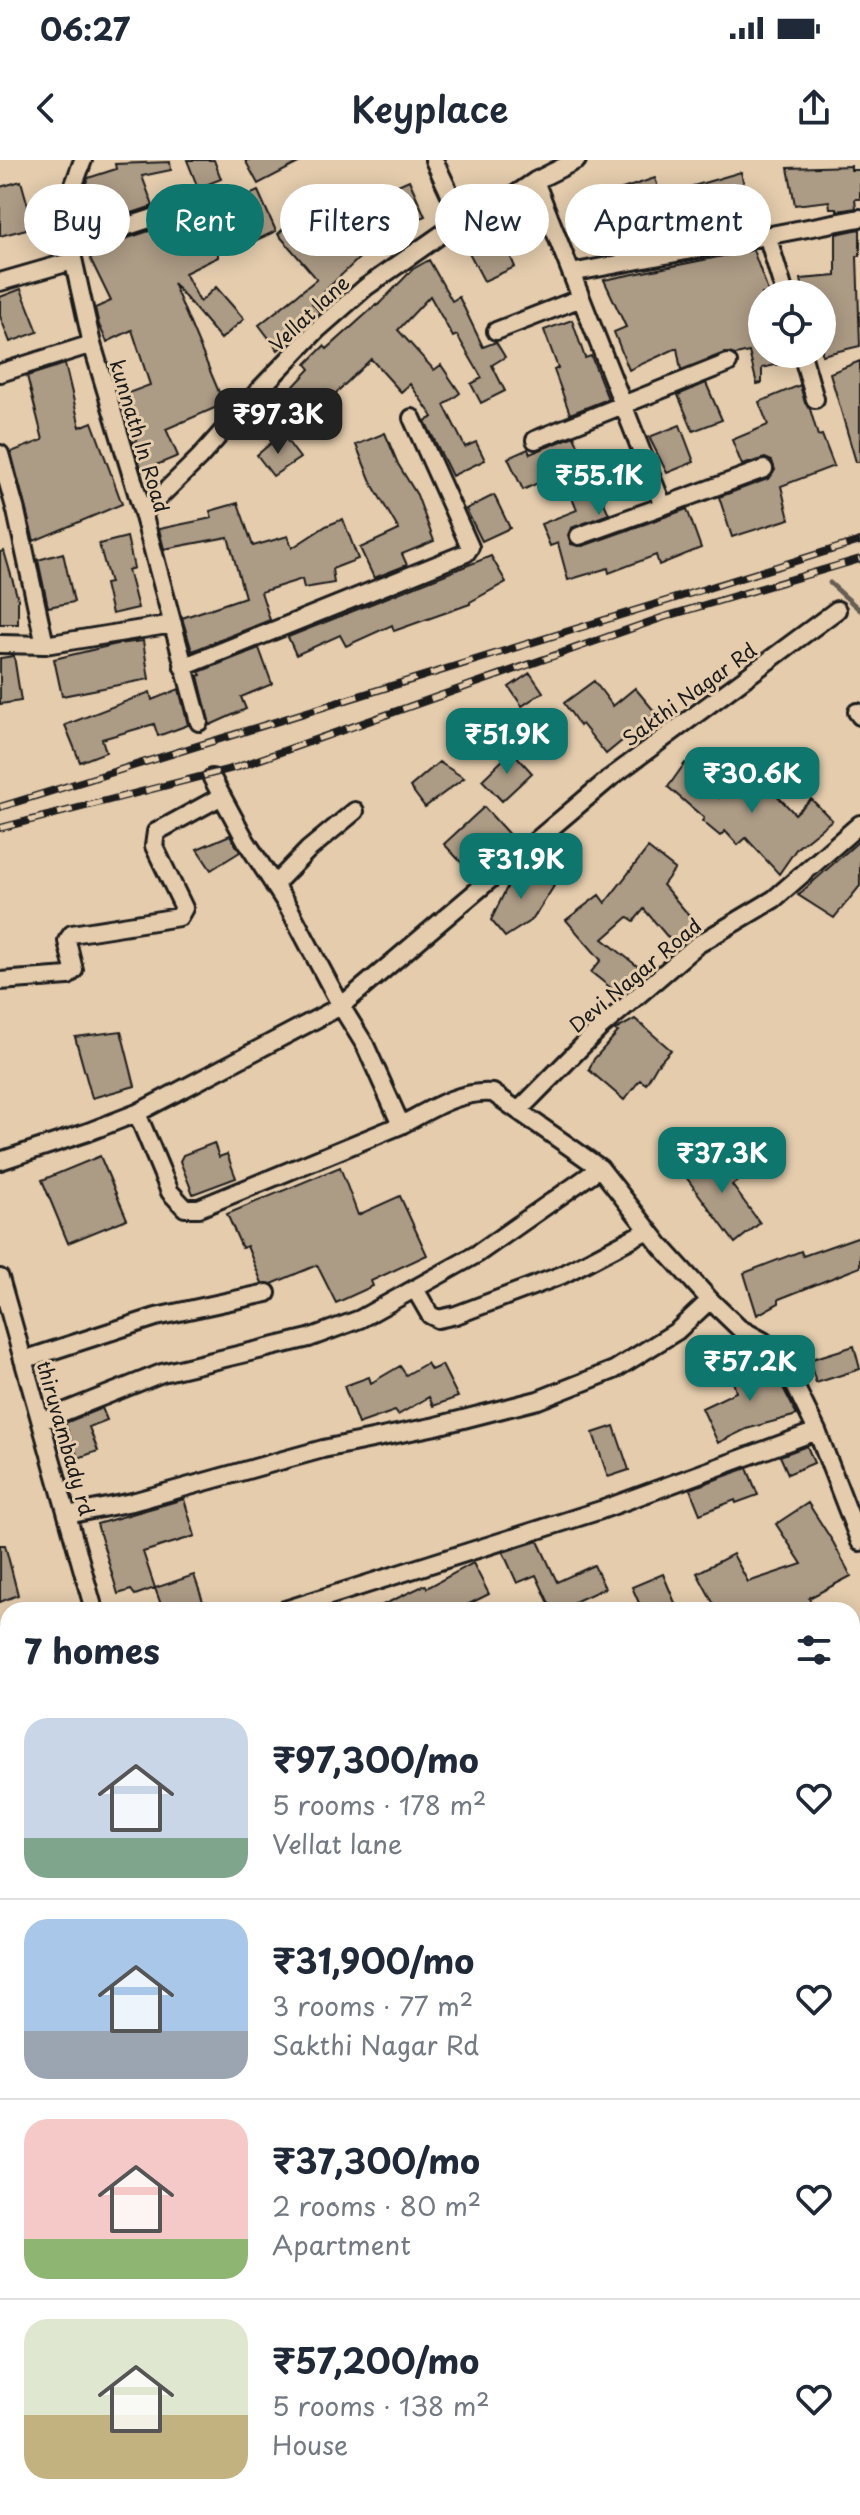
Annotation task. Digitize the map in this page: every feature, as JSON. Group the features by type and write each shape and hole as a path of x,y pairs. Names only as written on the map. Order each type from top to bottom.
{"street":[{"name":"kunnath ln Road","path":"74,184 83,160"},
{"path":"434,160 445,184"},
{"name":"Vellat lane","path":"531,184 577,160"},
{"path":"535,181 663,506"},
{"path":"771,234 860,218"},
{"name":"Vellat lane","path":"143,513 199,458 317,330 366,287 435,238"},
{"path":"771,248 781,280"},
{"path":"0,282 65,256"},
{"name":"kunnath ln Road","path":"73,256 92,344 143,513 199,722"},
{"path":"571,273 659,256"},
{"path":"496,331 581,298"},
{"path":"0,373 92,344"},
{"path":"535,440 728,363"},
{"path":"806,368 815,399"},
{"path":"183,667 466,553 470,547 412,418"},
{"path":"0,454 16,511 45,645"},
{"path":"579,536 764,469"},
{"name":"Sakthi Nagar Rd","path":"0,1161 137,1113 341,1006 610,778 837,610"},
{"path":"0,644 45,645 173,624"},
{"path":"212,778 365,1045 401,1125"},
{"path":"0,981 68,976 74,970 67,941 72,934 179,917 184,908 154,846 156,832 222,796"},
{"path":"274,885 308,850 355,811"},
{"name":"Devi Nagar Road","path":"519,1110 600,1028 697,945 774,899 860,824"},
{"path":"137,1113 170,1192 185,1208 199,1208 401,1125 455,1098 480,1091 493,1093 600,1168 648,1230 710,1300 739,1328 780,1355 817,1431 860,1542"},
{"path":"41,1421 162,1373 309,1338 360,1319 477,1254 600,1168"},
{"path":"415,1289 430,1315 438,1319 456,1315 562,1275 648,1230"},
{"name":"thiruvambady rd","path":"0,1278 92,1602"},
{"path":"23,1360 156,1317 267,1293"},
{"path":"67,1515 132,1502 323,1449 436,1426 538,1400 614,1370 677,1331 710,1300"},
{"path":"310,1602 601,1510 817,1431"}],"building":[{"path":"187,160 214,160 221,179 196,184"},
{"path":"245,160 304,160 258,184"},
{"path":"170,162 171,170 142,176 146,187 146,208 130,214 130,184 86,184 88,178 116,169 115,164"},
{"path":"851,166 851,170 860,170 860,199 855,199 856,208 837,211 837,208 830,208 829,201 795,205 788,168"},
{"path":"741,172 744,184 700,184"},
{"path":"655,178 657,184 637,184"},
{"path":"21,181 24,230 0,236 0,187"},
{"path":"419,202 425,216 419,219"},
{"path":"264,204 276,231 264,237"},
{"path":"860,229 860,256 857,256 860,346 836,352 836,280 801,279 836,276 836,234"},
{"path":"146,232 146,256 218,256 185,273 200,302 216,287 244,319 221,339 173,283 224,404 166,429 178,456 142,471 133,442 137,440 120,396 150,385 132,330 107,342 95,308 111,301 90,258 130,256 130,237"},
{"path":"297,256 361,256 312,303 320,313 278,350 259,325 317,279"},
{"path":"471,256 510,256 515,267 484,281"},
{"path":"723,256 755,256 764,280 748,280 748,352 724,353 681,370 677,348 629,370 614,332 626,327 604,280"},
{"path":"429,260 452,301 459,297 483,347 496,342 505,357 492,365 505,391 481,403 471,384 482,378 457,335 453,337 430,296 398,330 434,370 441,365 460,393 444,405 465,447 476,442 485,460 452,476 425,421 433,417 410,384 401,392 371,359 307,425 281,400 310,369 306,364 324,346 327,349 377,306 413,269"},
{"path":"21,289 38,332 10,342 0,316 0,297"},
{"path":"572,320 585,358 591,356 608,399 570,414 544,330"},
{"path":"860,361 860,462 856,462 830,373"},
{"path":"65,364 80,427 92,422 122,504 34,541 11,452 43,440 27,376"},
{"path":"753,368 762,368 762,383 757,384"},
{"path":"706,383 722,420 693,431 678,395"},
{"path":"800,385 818,436 822,435 834,466 781,486 789,519 732,537 719,497 768,479 775,470 772,461 765,458 742,465 732,440 768,425 759,402"},
{"path":"680,425 694,462 667,473 649,437"},
{"path":"385,433 398,464 417,495 434,541 402,554 407,565 374,578 360,548 399,530 372,484 356,445"},
{"path":"282,434 300,458 273,476 257,455"},
{"path":"574,436 609,514 571,528 568,535 571,544 583,546 687,509 701,548 659,565 656,555 609,573 608,568 568,580 558,543 550,546 541,524 577,510 561,472 523,490 508,458 528,449 530,454"},
{"path":"494,495 510,528 482,541 466,509"},
{"path":"238,503 253,546 288,536 292,548 343,519 358,559 332,569 334,583 304,588 302,579 261,592 270,620 192,651 182,618 245,597 228,537 164,549 159,529 212,518 210,511"},
{"path":"127,537 134,568 128,570 138,608 112,614 105,584 110,583 99,544"},
{"path":"4,551 18,599 18,624 0,624 0,552"},
{"path":"63,553 74,602 48,607 38,560"},
{"path":"491,556 506,582 470,604 394,631 392,625 346,646 340,635 296,655 288,637"},
{"path":"143,641 149,679 62,696 54,659"},
{"path":"259,648 272,684 241,697 246,709 210,725 199,672"},
{"path":"14,656 21,701 0,704 0,658"},
{"path":"530,673 543,692 522,706 509,687"},
{"path":"594,681 613,706 635,688 656,713 606,754 564,703"},
{"path":"179,689 188,725 158,736 154,724 102,739 106,752 80,762 65,725 150,692 152,700"},
{"path":"512,751 532,773 502,801 482,780"},
{"path":"439,762 464,778 425,807 410,787"},
{"path":"685,763 719,798 754,772 795,814 811,799 832,820 797,848 779,874 746,838 738,845 725,831 720,836 668,787"},
{"path":"484,807 514,840 474,876 444,844"},
{"path":"230,835 240,852 211,870 197,849"},
{"path":"860,840 860,886 834,918 798,895"},
{"path":"648,848 675,869 663,885 700,928 677,948 644,909 634,921 628,917 603,939 646,973 621,996 591,972 601,960 566,920 599,895 605,903"},
{"path":"525,865 554,886 533,919 505,937 491,920 513,875"},
{"path":"635,1019 671,1050 646,1084 640,1080 624,1100 589,1070 594,1059 618,1032 615,1030"},
{"path":"121,1031 135,1086 92,1098 75,1037"},
{"path":"214,1143 219,1157 227,1154 236,1178 193,1194 180,1161 183,1155"},
{"path":"715,1149 739,1180 732,1185 760,1223 735,1243 683,1173"},
{"path":"100,1156 127,1219 68,1243 42,1180"},
{"path":"340,1167 358,1215 400,1196 427,1255 371,1281 373,1286 336,1303 317,1265 272,1284 262,1283 247,1246 242,1248 227,1214"},
{"path":"860,1236 860,1267 779,1299 779,1303 757,1315 744,1273 801,1251 803,1256"},
{"path":"854,1346 860,1369 816,1383 809,1360"},
{"path":"769,1360 797,1415 746,1429 718,1443 702,1408 736,1392 731,1374"},
{"path":"427,1363 431,1370 442,1365 458,1397 433,1406 429,1397 398,1415 395,1411 358,1424 344,1386 369,1377 371,1383 400,1366 406,1375"},
{"path":"102,1408 107,1420 89,1427 98,1451 78,1458 65,1423"},
{"path":"614,1426 629,1470 608,1477 593,1433"},
{"path":"807,1446 814,1463 788,1474 780,1456"},
{"path":"747,1468 758,1495 736,1503 735,1500 700,1514 690,1489"},
{"path":"184,1499 195,1536 143,1552 155,1588 135,1595 131,1590 118,1594 97,1524"},
{"path":"808,1503 851,1576 809,1598 811,1602 713,1602 697,1573 733,1554 748,1582 802,1564 776,1524"},
{"path":"538,1541 557,1582 594,1565 605,1588 574,1602 548,1602 536,1575 517,1583 503,1552"},
{"path":"0,1545 5,1545 18,1595 0,1602"},
{"path":"473,1563 489,1594 473,1602 389,1602 425,1585 427,1588"},
{"path":"663,1574 675,1602 639,1602 632,1587"},
{"path":"194,1575 203,1602 160,1602 155,1588"}],"waterway":[{"path":"830,583 860,610"}],"railway":[{"path":"0,807 860,541"},
{"path":"0,828 238,767 664,617 860,559"}]}
